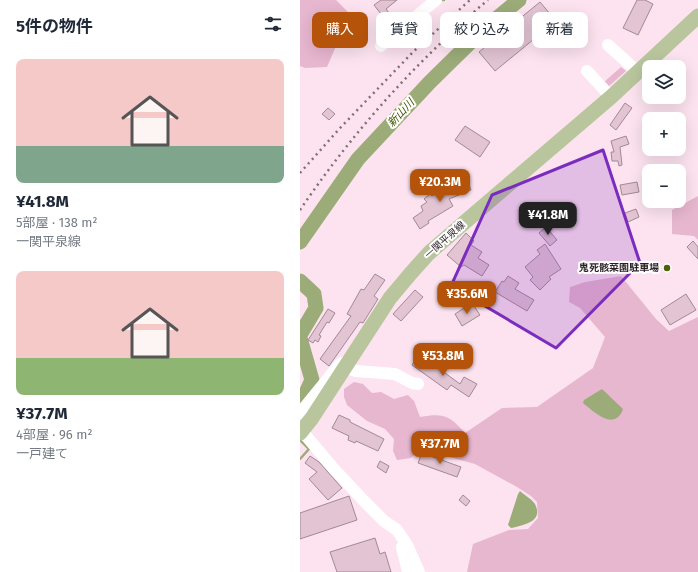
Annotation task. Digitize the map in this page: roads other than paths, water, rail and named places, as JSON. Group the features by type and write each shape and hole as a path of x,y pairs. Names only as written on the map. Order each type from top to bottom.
{"main road":[{"name":"一関平泉線","path":"301,432 312,418 390,298 410,272 429,253 611,97 698,16"}],"street":[{"path":"422,12 436,0"},
{"path":"608,45 638,72"},
{"path":"587,71 611,97"},
{"path":"300,413 339,365 347,363 356,371 395,374 412,383 418,384"},
{"path":"301,432 365,502 384,521 397,530 407,546 419,572"},
{"path":"397,530 408,572"}],"waterway":[{"name":"新山川","path":"510,0 516,3"},
{"name":"新山川","path":"300,242 358,159 430,82 485,28 519,0"},
{"name":"新山川","path":"300,281 314,294 316,308 300,335"},
{"name":"新山川","path":"300,338 312,380 300,406"},
{"path":"300,440 309,449 300,459"}],"railway":[{"path":"300,173 341,127 413,52 470,0"},
{"path":"300,210 350,142 386,99 425,58 488,0"}],"place":[{"name":"鬼死骸菜園駐車場","path":"667,268"}]}
